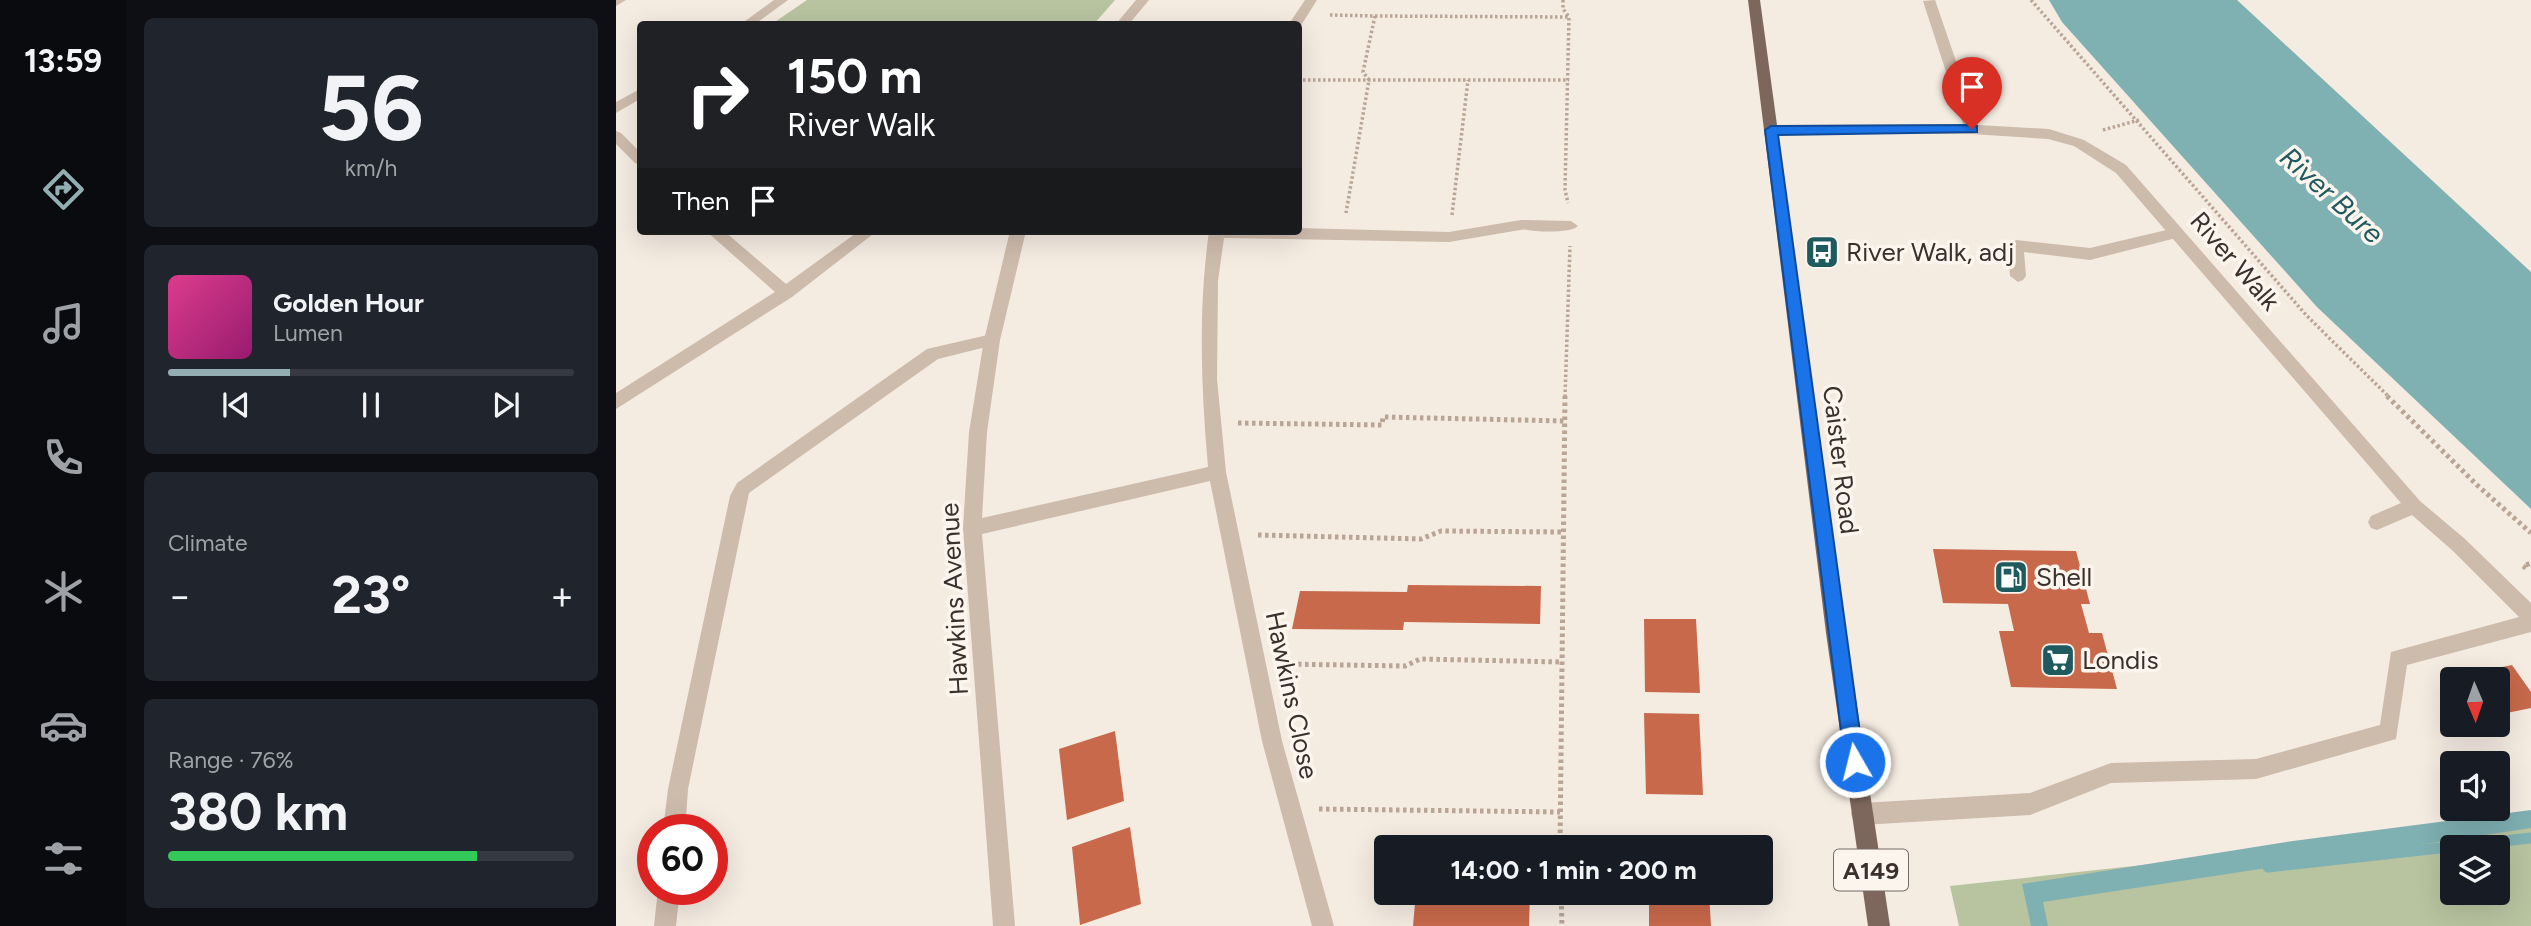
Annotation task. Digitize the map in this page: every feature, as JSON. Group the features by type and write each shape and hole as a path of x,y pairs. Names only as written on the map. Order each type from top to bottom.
{"main road":[{"name":"Caister Road","path":"1754,0 1836,634 1879,926"}],"street":[{"path":"751,21 782,0"},
{"path":"1125,21 1143,0"},
{"path":"1298,20 1311,0"},
{"path":"1929,1 1972,129"},
{"path":"616,108 637,95"},
{"name":"River Walk","path":"1771,130 1972,129 2049,134 2079,143 2121,169 2414,506 2459,545 2531,616"},
{"path":"616,136 637,157"},
{"name":"Hawkins Close","path":"1302,233 1449,237 1521,225 1571,226"},
{"path":"2018,276 2016,246 2090,254 2175,233"},
{"path":"719,235 786,293"},
{"path":"616,402 786,293 864,235"},
{"name":"Hawkins Avenue","path":"1004,926 972,528 978,432 992,340 1017,235"},
{"name":"Hawkins Close","path":"1217,235 1210,281 1209,379 1217,472 1272,741 1323,926"},
{"path":"676,814 678,789 738,496 743,488 933,354 992,340"},
{"path":"972,528 1217,472"},
{"path":"2377,522 2414,506"},
{"path":"1863,814 2030,804 2111,774 2256,769 2389,732 2398,658 2531,623"},
{"path":"665,926 667,905"}],"path":[{"path":"1560,835 1565,421 1571,226 1565,190 1569,17 1563,9 1563,0"},
{"path":"2031,0 2139,120 2307,316 2477,485 2531,533"},
{"path":"1342,234 1369,80 1363,72 1375,16"},
{"path":"1298,20 1375,16 1569,17"},
{"path":"1302,80 1569,80"},
{"path":"1449,237 1468,80"},
{"path":"2098,131 2139,120"},
{"path":"1213,422 1382,425 1383,417 1565,421"},
{"path":"1231,535 1422,539 1441,531 1564,532"},
{"path":"2531,562 2523,566 2531,574"},
{"path":"1257,663 1405,666 1420,659 1562,662"},
{"path":"1290,808 1560,812"},
{"path":"1561,905 1562,926"}],"green space":[{"path":"807,0 1115,0 1097,21 776,21"},
{"path":"2531,823 2531,926 1959,926 1950,886"}],"water":[{"name":"River Bure","path":"2049,0 2237,0 2531,272 2531,509 2317,307 2062,22"},
{"path":"2531,810 2531,828 2485,835 2440,835 2440,842 2043,902 2048,926 2031,926 2022,884 2293,841 2447,821 2510,821 2510,813"}],"building":[{"name":"Shell","path":"1933,549 2076,551 2090,604 2081,604 2089,633 2102,633 2117,689 2011,687 1999,631 2014,631 2008,604 1943,603"},
{"path":"1408,585 1541,586 1540,624 1404,622 1403,630 1292,629 1300,591 1407,592"},
{"path":"1644,619 1696,619 1700,693 1645,692"},
{"path":"2512,665 2531,692 2531,708 2510,712 2510,667 2502,667"},
{"path":"1644,713 1699,714 1703,795 1646,794"},
{"path":"1115,731 1124,801 1067,820 1059,749"},
{"path":"1130,827 1141,904 1080,925 1072,847"},
{"path":"1415,905 1530,905 1529,926 1413,926"},
{"path":"1649,905 1710,905 1711,926 1649,926"}],"waterway":[{"path":"2268,867 2531,838"}],"place":[{"name":"River Walk, adj","path":"1822,252"},
{"name":"Shell","path":"2011,577"},
{"name":"Londis","path":"2058,660"}],"route":[{"path":"1855,762 1771,130 1972,129"}]}
